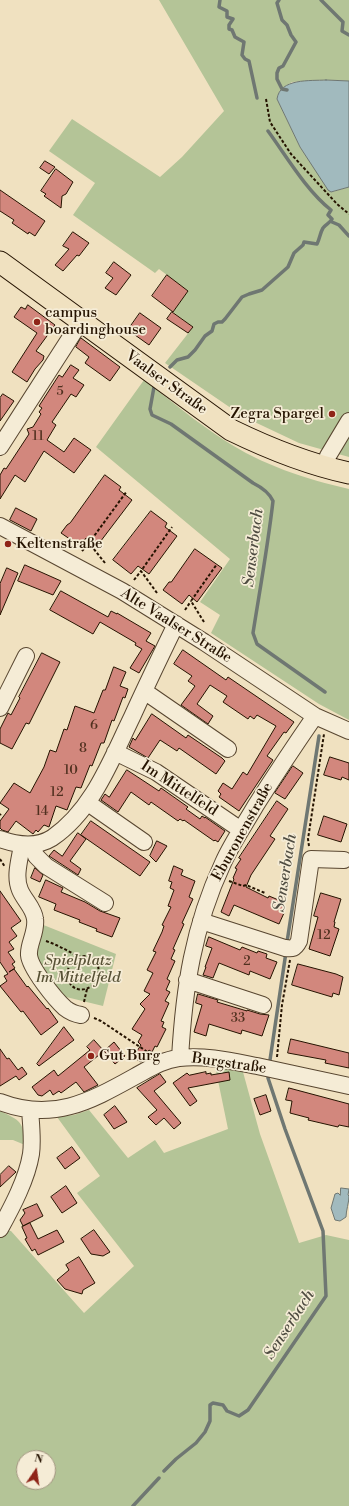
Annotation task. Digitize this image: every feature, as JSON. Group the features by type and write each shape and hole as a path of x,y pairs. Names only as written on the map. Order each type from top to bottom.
{"main road":[{"name":"Vaalser Straße","path":"0,262 231,430 281,454 326,468 349,473"}],"street":[{"path":"0,447 81,322"},
{"path":"326,468 328,456 349,420"},
{"name":"Alte Vaalser Straße","path":"0,526 122,592 176,624 315,716 349,731"},
{"path":"0,839 27,845 52,838 73,821 88,803 115,752 176,624"},
{"path":"0,708 26,656"},
{"path":"144,691 228,748"},
{"name":"Eburonenstraße","path":"180,1058 182,1015 187,980 201,921 217,876 223,861 241,830 315,716"},
{"name":"Im Mittelfeld","path":"115,752 156,772 241,830"},
{"path":"88,803 144,842"},
{"path":"27,845 46,866 105,903"},
{"path":"27,845 17,879 20,890 34,914 36,922 29,954 32,965 65,1008 73,1013 81,1015"},
{"path":"201,921 292,949 299,941 311,859 344,860"},
{"path":"187,980 262,1005"},
{"name":"Burgstraße","path":"0,1102 30,1110 56,1110 82,1104 162,1062 180,1058 208,1058 276,1070 349,1086"},
{"path":"0,1229 11,1208 28,1166 31,1153 30,1110"}],"path":[{"path":"266,99 270,122 291,154 337,204 349,214"},
{"path":"82,551 126,491"},
{"path":"134,580 172,527"},
{"path":"89,543 105,563"},
{"path":"185,610 217,564"},
{"path":"141,571 157,593"},
{"path":"191,601 204,622"},
{"path":"311,859 308,839 324,730"},
{"path":"217,876 265,893"},
{"path":"34,936 71,951 78,957 89,957 97,962 99,965 96,983 83,991 77,990 73,987 67,976 67,970 70,964 78,957"},
{"path":"276,1070 282,1005 292,949"},
{"path":"81,1015 101,1021 162,1062"}],"green space":[{"path":"159,0 349,0 349,81 326,80 292,82 281,89 277,99 300,147 332,192 349,187 349,457 299,443 244,417 165,363 193,327 173,312 188,291 159,269 155,273 73,215 95,183 49,151 72,119 160,177 182,157 224,111"},
{"path":"144,380 203,426 254,457 301,476 349,489 349,720 319,704 211,633 220,615 200,602 230,559 96,447"},
{"name":"Spielplatz Im Mittelfeld","path":"41,924 116,954 103,1006 62,996 36,966 34,951"},
{"path":"215,1066 243,1072 260,1134 299,1243 326,1235 349,1240 349,1506 0,1506 0,1230 11,1231 84,1313 134,1266 77,1193 100,1176 57,1117 74,1115 89,1110 128,1158 155,1140 164,1153 228,1129"},
{"path":"0,1111 20,1123 22,1126 25,1145 13,1140 0,1140"}],"water":[{"path":"304,81 349,81 349,187 331,192 328,190 300,147 277,99 279,92 290,84"},
{"path":"341,1188 349,1189 349,1196 346,1217 340,1221 335,1220 331,1208 335,1194 338,1193 340,1195"}],"building":[{"path":"45,161 55,167 49,174 40,168"},
{"path":"56,169 73,182 66,194 62,196 61,208 44,196 46,194 41,191"},
{"path":"0,190 45,221 35,236 29,232 28,234 12,223 14,220 0,211"},
{"path":"73,232 89,243 79,256 77,255 63,271 55,265 69,249 63,246"},
{"path":"114,262 131,275 116,295 105,288 113,278 106,273"},
{"path":"167,275 188,291 173,312 152,296"},
{"path":"28,305 55,325 36,351 44,356 43,360 27,382 12,372 37,333 14,317 21,307 25,309"},
{"path":"172,312 193,327 188,333 167,319"},
{"path":"140,313 161,328 149,345 128,330"},
{"path":"81,338 120,367 110,381 85,363 89,357 76,347"},
{"path":"71,365 79,370 73,378 84,385 76,397 71,394 52,422 56,425 47,440 64,452 74,438 91,450 74,473 44,451 25,482 15,475 0,499 0,475 4,468 6,469 29,434 27,429 33,427 41,414 39,412 42,408 39,406 59,375 62,377"},
{"path":"3,394 14,401 0,421 0,398"},
{"path":"105,475 121,487 119,490 132,500 97,546 86,538 80,546 61,533"},
{"path":"16,508 37,519 31,531 10,520"},
{"path":"151,511 167,523 165,527 177,536 149,574 138,566 131,574 113,560"},
{"path":"195,549 222,568 197,602 189,595 182,604 163,590 169,582 171,582"},
{"path":"25,565 61,581 53,595 18,581"},
{"path":"7,568 18,573 0,615 0,584"},
{"path":"61,591 108,617 111,611 117,613 151,633 146,641 155,646 139,673 130,668 142,649 135,645 136,643 100,622 93,634 50,610"},
{"path":"183,650 226,680 228,677 294,722 286,733 284,732 267,756 273,760 239,811 219,797 221,794 218,791 223,783 232,789 243,772 247,775 276,726 257,715 254,719 250,716 248,719 223,702 227,696 210,685 197,704 213,716 208,724 181,705 195,686 188,681 192,676 174,664"},
{"path":"42,653 60,662 29,724 26,723 12,749 0,743 0,729 8,713 11,715"},
{"path":"114,667 126,672 120,686 128,689 125,698 123,697 114,721 112,720 104,743 101,743 81,788 76,787 67,810 56,806 49,827 44,825 38,832 36,830 33,834 16,821 8,832 2,830 0,828 0,821 9,809 0,803 14,783 30,793 44,767 50,750 56,752 64,729 67,730 75,706 94,713"},
{"path":"152,714 186,738 188,735 222,758 225,761 216,774 179,748 177,751 160,740 148,758 129,747 133,738 135,740"},
{"path":"330,757 349,763 349,780 342,777 341,780 324,775"},
{"path":"293,766 303,773 285,799 275,793"},
{"path":"127,770 159,791 161,788 188,807 186,809 200,819 202,816 205,817 225,831 218,842 215,840 214,841 184,820 183,821 180,819 178,821 151,802 149,805 131,792 118,812 101,800 105,794 109,797"},
{"path":"277,801 288,809 270,836 275,839 251,875 246,887 268,898 269,896 281,901 280,903 285,906 282,912 284,913 279,924 234,905 229,916 221,912 234,879 233,878 237,869 235,868 241,859 239,858"},
{"path":"324,816 347,824 341,842 318,835"},
{"path":"91,821 150,862 140,876 81,835"},
{"path":"78,833 86,839 70,861 81,869 78,875 49,856 54,850 62,856"},
{"path":"157,841 167,846 156,862 150,856"},
{"path":"174,866 183,870 181,875 195,881 189,897 193,899 182,923 184,924 173,949 175,950 171,959 175,961 167,979 170,981 166,990 170,992 165,1001 169,1003 161,1021 164,1022 162,1027 166,1029 157,1047 155,1046 152,1052 149,1050 141,1062 133,1057 141,1045 138,1042 142,1035 132,1029 145,1009 140,1004 150,994 144,991 153,973 147,970 156,952 153,951 162,932 164,926 162,925 171,907 168,906 174,890 170,888 172,882 169,881"},
{"path":"35,868 43,875 40,882 31,878"},
{"path":"46,880 63,888 61,892 85,902 100,911 120,918 112,937 79,922 80,920 54,910 56,904 39,897"},
{"path":"0,891 21,921 11,928 17,936 9,942 14,949 8,952 15,962 12,964 15,968 9,972 14,969 27,987 28,986 47,1009 48,1008 58,1022 41,1035 23,1011 21,1012 0,986 7,981 4,976 8,974 0,962"},
{"path":"321,893 341,899 334,922 334,927 339,929 330,956 309,949 318,917 314,916"},
{"path":"209,937 240,950 242,947 257,953 258,951 267,954 266,958 277,962 270,979 250,971 249,975 219,963 213,978 203,975 212,948 206,946"},
{"path":"298,964 343,977 339,995 333,993 332,997 292,985"},
{"path":"198,994 218,1000 217,1002 247,1011 269,1015 262,1036 242,1030 241,1034 209,1024 206,1036 194,1032 202,1005 196,1003"},
{"path":"64,1027 74,1040 39,1066 37,1064"},
{"path":"291,1039 349,1053 349,1068 325,1063 326,1060 288,1053"},
{"path":"94,1040 104,1051 84,1067 98,1085 84,1092 76,1082 61,1093 59,1091 53,1095 50,1090 42,1096 38,1095 32,1087 54,1070 58,1076 90,1050 87,1047"},
{"path":"114,1042 125,1056 115,1064 104,1051"},
{"path":"0,1049 18,1070 22,1067 27,1074 19,1080 16,1076 0,1086"},
{"path":"206,1072 206,1074 211,1073 211,1075 229,1072 230,1080 188,1088 197,1101 190,1106 173,1083 187,1073 189,1075"},
{"path":"160,1074 166,1082 154,1091 181,1123 174,1129 164,1118 156,1125 148,1117 157,1110 137,1088"},
{"path":"289,1088 349,1104 349,1127 339,1125 338,1127 308,1120 309,1118 290,1113 292,1101 286,1100"},
{"path":"266,1095 271,1111 260,1115 254,1099"},
{"path":"115,1106 127,1122 114,1129 104,1115"},
{"path":"72,1147 80,1158 65,1169 57,1158"},
{"path":"9,1166 16,1172 0,1187 0,1175"},
{"path":"66,1186 77,1203 62,1213 51,1197"},
{"path":"37,1204 43,1216 23,1226 20,1220 25,1213 23,1210"},
{"path":"30,1223 38,1239 57,1230 64,1242 38,1255 35,1249 32,1251 25,1239 27,1238 22,1227"},
{"path":"94,1230 110,1252 103,1256 91,1254 81,1239"},
{"path":"79,1257 95,1283 83,1290 82,1294 65,1289 57,1280 69,1270 66,1265"}],"waterway":[{"name":"Senserbach","path":"220,0 219,7 227,11 227,17 233,19 229,25 229,29 232,30 235,37 244,42 242,55 249,61 257,98"},
{"path":"279,0 277,3 282,20 287,25 296,42 283,66 279,68 277,73 277,79 282,89 287,90"},
{"path":"321,0 343,22 342,31 349,35"},
{"name":"Senserbach","path":"170,367 177,360 188,357 205,336 212,331 214,324 222,322 242,297 262,290 288,267 294,253 303,245 304,242 317,244 323,228 332,219 328,215 331,210 305,183 268,131"},
{"path":"332,222 339,225 349,236"},
{"name":"Senserbach","path":"154,387 150,409 152,415 171,424 262,488 267,492 273,501 253,633 257,644 325,692"},
{"name":"Senserbach","path":"287,942 319,736"},
{"name":"Senserbach","path":"270,1060 286,952"},
{"name":"Senserbach","path":"164,1471 196,1443 205,1432 210,1421 210,1405 213,1403 223,1405 227,1411 239,1416 248,1410 326,1296 323,1231 285,1129 268,1078"},
{"name":"Senserbach","path":"133,1506 159,1478"}],"place":[{"name":"campus boardinghouse","path":"37,322"},
{"name":"Zegra Spargel","path":"332,414"},
{"name":"Keltenstraße","path":"8,544"},
{"name":"Gut Burg","path":"91,1056"}]}
